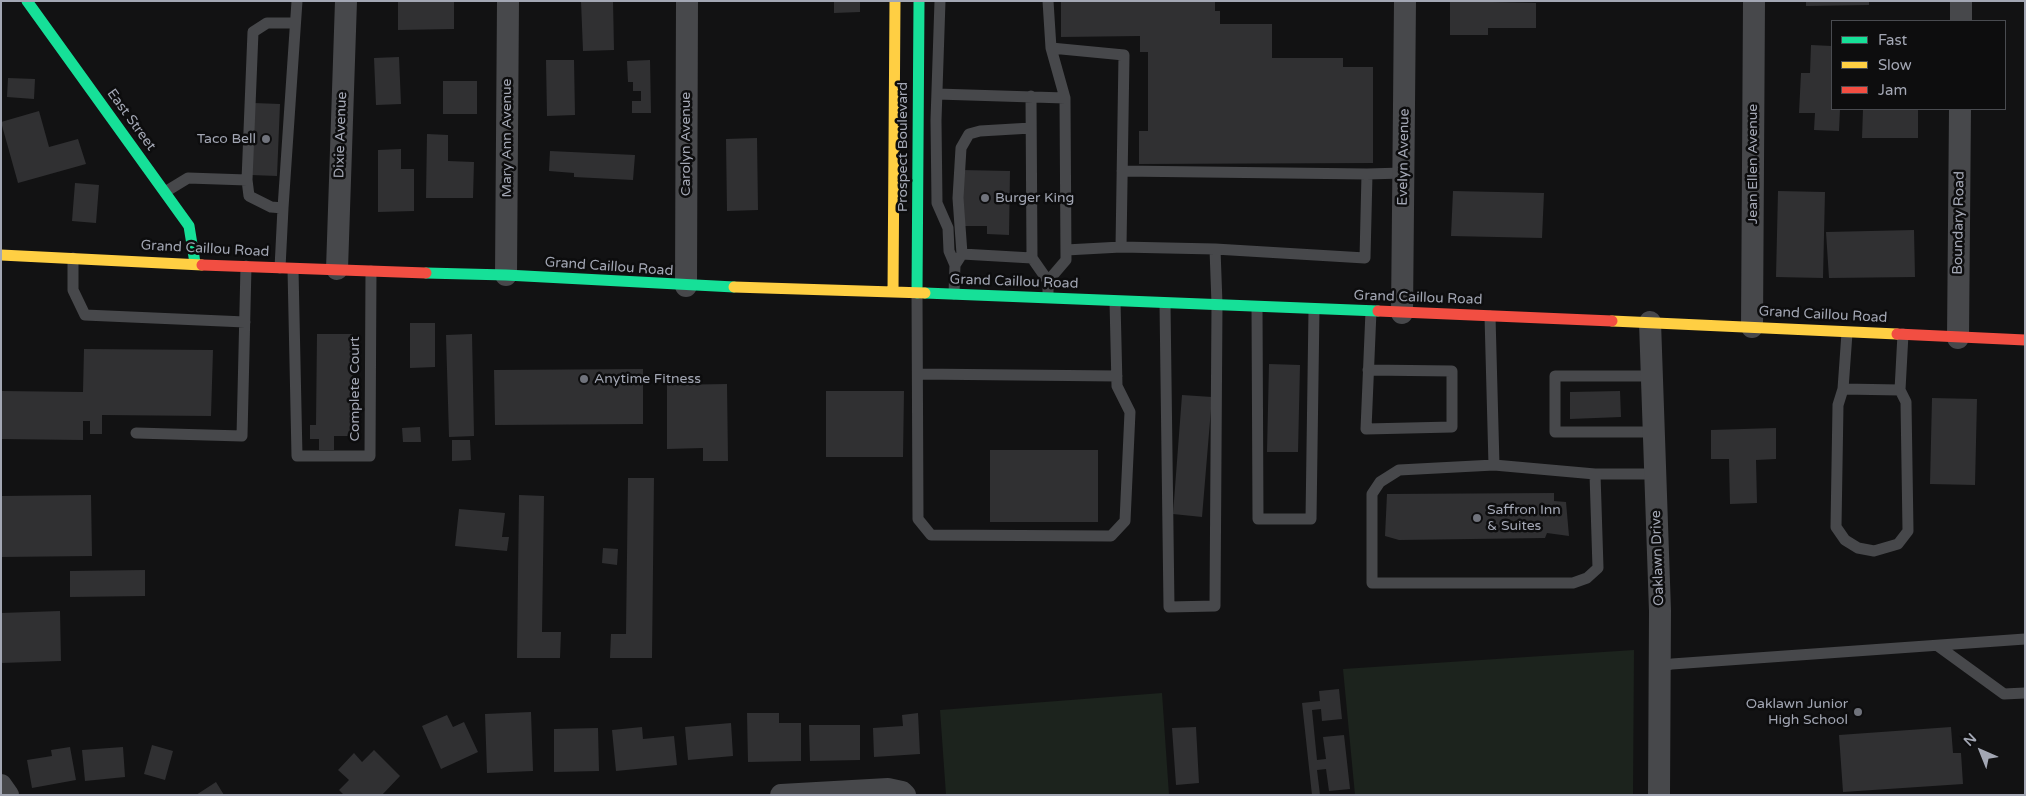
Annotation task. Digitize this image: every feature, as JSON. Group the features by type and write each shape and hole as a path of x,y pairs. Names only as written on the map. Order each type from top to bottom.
{"main road":[{"name":"East Street","path":"27,1 189,226 195,263"},
{"name":"Prospect Boulevard","path":"893,292 895,1"},
{"name":"Prospect Boulevard","path":"918,293 919,1"},
{"name":"Grand Caillou Road","path":"1,255 293,269 506,275 686,286 1048,297 1650,322 1847,333 1903,333 1958,338 2025,340"}],"street":[{"name":"Dixie Avenue","path":"337,269 346,1"},
{"name":"Mary Ann Avenue","path":"506,275 508,1"},
{"name":"Carolyn Avenue","path":"686,286 687,1"},
{"name":"Evelyn Avenue","path":"1402,313 1405,1"},
{"name":"Jean Ellen Avenue","path":"1752,327 1754,1"},
{"path":"1961,1 1961,20"},
{"name":"Boundary Road","path":"1958,338 1960,110"},
{"name":"Oaklawn Drive","path":"1650,322 1660,611 1659,795"},
{"path":"1,784 8,795"},
{"path":"781,795 888,789 902,792 905,795"}],"lane":[{"path":"280,268 297,1"},
{"path":"940,1 937,94 937,203 948,228 949,252 956,265"},
{"path":"1048,1 1051,48 1065,98 1066,250 1066,260 1048,281"},
{"path":"283,208 271,207 249,196 247,180 253,32 266,23 296,23"},
{"path":"1051,48 1124,55 1122,247"},
{"path":"918,50 939,50"},
{"path":"937,94 1065,98"},
{"path":"1031,96 1032,258 1048,281 1048,297"},
{"path":"954,294 956,265 962,254 958,198 961,148 969,134 980,130 1031,128"},
{"path":"1122,171 1403,173"},
{"path":"1066,250 1122,247 1215,249 1365,258 1367,174"},
{"path":"164,192 188,178 247,180"},
{"path":"918,205 937,203"},
{"path":"1165,303 1169,607 1216,606 1215,249"},
{"path":"962,254 1032,258"},
{"path":"73,258 72,290 85,315 245,322"},
{"path":"136,434 242,436 246,266"},
{"name":"Complete Court","path":"293,269 297,456 370,456 371,271"},
{"path":"918,293 918,520 932,535 1111,536 1125,521 1130,412 1118,386 1115,301"},
{"path":"1257,307 1258,519 1312,519 1314,309"},
{"path":"1368,370 1452,371 1452,427 1366,429 1368,370 1371,311"},
{"path":"1490,316 1494,465"},
{"path":"1847,333 1843,389 1838,405 1836,527 1846,540 1858,548 1874,551 1898,544 1908,531 1906,402 1900,390 1903,333"},
{"path":"918,374 1117,376"},
{"path":"1652,376 1555,376 1555,432 1654,432"},
{"path":"1843,389 1900,390"},
{"path":"1596,474 1598,568 1587,578 1573,583 1372,583 1372,494 1380,482 1399,470 1494,465 1596,474 1655,474"},
{"path":"1660,667 1672,664 2025,639"},
{"path":"1938,646 2004,694 2025,693"}],"shaded area":[{"path":"1634,650 1633,795 1355,795 1343,669"},
{"path":"1162,693 1169,795 946,795 940,710"}],"building":[{"path":"398,1 454,1 454,29 398,30"},
{"path":"581,1 613,1 614,50 583,51"},
{"path":"834,1 860,1 860,12 834,13"},
{"path":"1061,1 1215,1 1215,11 1220,11 1220,24 1272,24 1272,58 1343,58 1343,67 1373,67 1373,163 1139,164 1139,131 1148,131 1148,52 1140,52 1140,36 1061,37"},
{"path":"1450,1 1536,3 1536,28 1488,28 1488,35 1450,35"},
{"path":"1806,1 1869,1 1869,5 1806,6"},
{"path":"1811,45 1831,46 1831,110 1840,110 1839,131 1814,130 1815,113 1799,113 1801,73 1810,73"},
{"path":"399,57 401,104 376,105 374,58"},
{"path":"546,60 574,60 575,115 547,116"},
{"path":"650,60 651,113 632,113 632,101 641,101 641,91 633,91 633,82 628,82 627,61"},
{"path":"8,78 35,79 34,99 7,97"},
{"path":"443,81 477,81 477,114 443,114"},
{"name":"Taco Bell","path":"254,103 280,104 277,176 251,175"},
{"path":"1863,110 1918,110 1918,138 1862,138"},
{"path":"39,111 49,147 78,139 86,164 18,183 1,122"},
{"path":"427,134 448,135 448,161 474,162 473,198 426,198"},
{"path":"757,138 758,210 727,211 726,139"},
{"path":"401,149 401,169 414,169 414,211 378,212 378,150"},
{"path":"550,151 635,155 633,180 574,177 574,173 549,171"},
{"name":"Burger King","path":"961,170 1010,171 1009,235 987,234 987,226 961,226"},
{"path":"75,183 99,185 96,223 72,221"},
{"path":"1453,191 1544,193 1542,238 1451,236"},
{"path":"1778,191 1825,192 1823,278 1776,277"},
{"path":"1914,230 1915,277 1829,278 1826,232"},
{"path":"410,323 435,323 435,367 410,368"},
{"path":"317,334 353,334 352,436 334,436 334,450 319,450 319,439 310,439 310,425 316,425"},
{"path":"472,334 474,436 449,437 446,335"},
{"path":"84,349 213,350 211,416 102,415 102,434 90,434 90,421 83,421 83,440 1,439 1,391 83,392"},
{"path":"1269,364 1300,365 1298,452 1267,452"},
{"path":"643,369 643,424 495,425 494,370"},
{"path":"727,384 728,461 703,461 703,448 667,449 667,385"},
{"path":"826,391 904,391 903,457 826,457"},
{"path":"1620,391 1621,417 1570,419 1570,392"},
{"path":"1182,395 1212,397 1202,517 1173,514"},
{"path":"1932,398 1977,399 1975,485 1930,484"},
{"path":"420,427 421,442 403,442 402,428"},
{"path":"1776,428 1776,459 1756,460 1757,503 1730,504 1729,459 1711,459 1711,430"},
{"path":"452,440 470,440 471,460 452,461"},
{"path":"990,450 1098,450 1098,522 990,522"},
{"path":"628,478 654,478 652,658 610,658 611,634 626,634"},
{"name":"Saffron Inn & Suites","path":"1554,493 1554,501 1566,502 1569,536 1547,533 1545,538 1399,540 1385,536 1387,494"},
{"path":"91,495 92,556 1,557 1,496"},
{"path":"519,495 544,496 542,632 561,632 560,658 517,658"},
{"path":"459,509 505,513 502,537 509,537 507,551 455,546"},
{"path":"603,548 618,549 617,565 602,563"},
{"path":"145,570 145,596 70,597 70,571"},
{"path":"60,611 61,661 1,663 1,613"},
{"path":"1339,689 1342,719 1322,721 1321,709 1312,710 1317,760 1326,759 1323,737 1344,735 1350,789 1329,791 1326,769 1317,770 1320,795 1312,795 1302,703 1320,701 1319,691"},
{"path":"531,712 533,771 487,773 485,714"},
{"path":"747,713 779,713 779,723 801,723 801,761 748,762"},
{"path":"918,713 920,754 874,757 873,728 903,726 902,715"},
{"path":"447,715 453,727 464,722 478,752 441,769 422,726"},
{"path":"731,723 733,756 688,760 685,727"},
{"path":"809,725 860,725 860,760 810,761"},
{"path":"642,727 643,739 674,736 677,765 616,771 612,730"},
{"path":"1196,727 1199,783 1176,785 1172,728"},
{"path":"1951,727 1953,753 1961,753 1963,784 1843,792 1839,735"},
{"path":"598,728 599,771 554,772 554,729"},
{"path":"152,745 173,751 165,780 144,774"},
{"path":"70,747 76,780 32,788 27,760 52,756 51,750"},
{"path":"123,747 125,777 85,781 82,750"},
{"path":"374,750 400,776 382,795 344,795 339,790 349,780 338,770 354,753 362,762"},
{"path":"216,782 224,795 196,795"}],"traffic: fast":[{"path":"27,1 189,226 195,263"},
{"path":"917,293 919,1"},
{"path":"426,273 506,275 734,287"},
{"path":"925,293 1378,311"}],"traffic: slow":[{"path":"893,292 895,1"},
{"path":"1,255 202,265"},
{"path":"734,287 925,293"},
{"path":"1612,321 1897,334"}],"traffic: jam":[{"path":"202,265 426,273"},
{"path":"1378,311 1612,321"},
{"path":"1897,334 2025,340"}],"place":[{"name":"Taco Bell","path":"266,139"},
{"name":"Burger King","path":"985,198"},
{"name":"Anytime Fitness","path":"584,379"},
{"name":"Saffron Inn & Suites","path":"1477,518"},
{"name":"Oaklawn Junior High School","path":"1858,712"}]}
